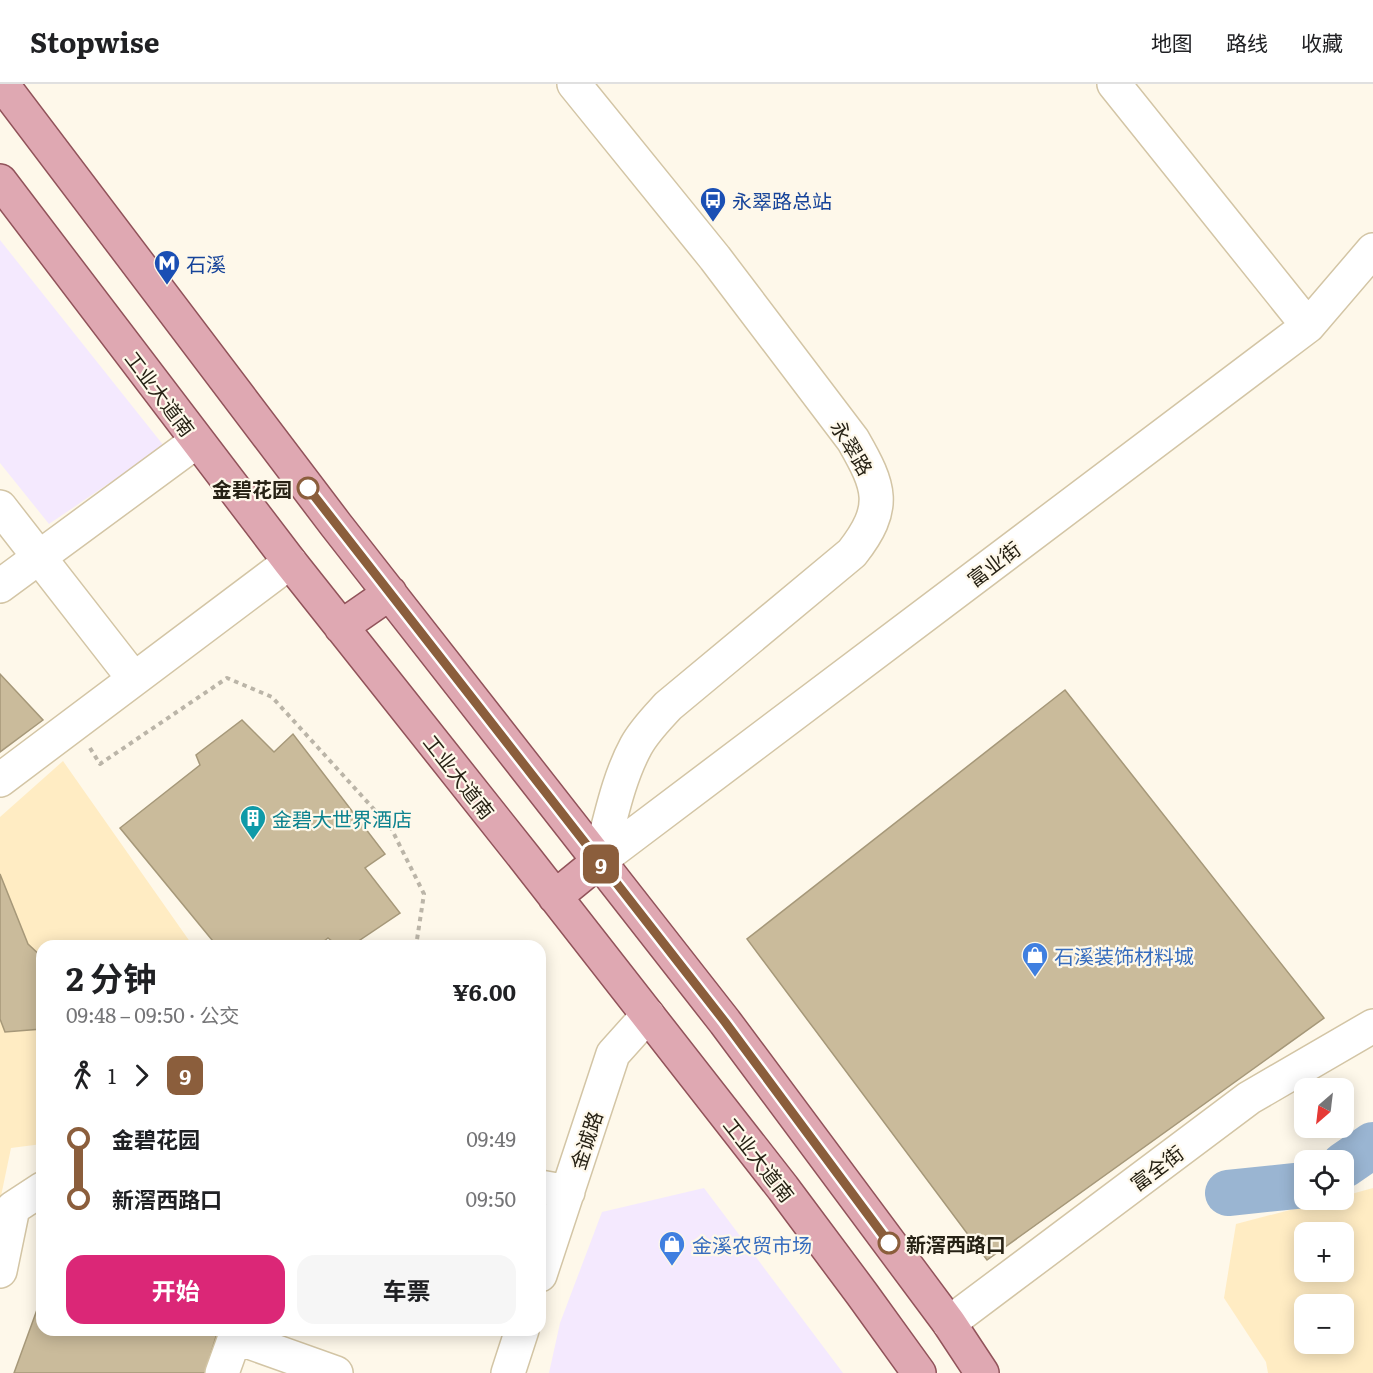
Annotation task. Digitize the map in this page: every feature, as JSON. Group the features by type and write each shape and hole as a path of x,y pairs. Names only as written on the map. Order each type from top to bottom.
{"main road":[{"path":"2,84 390,593 731,1030 949,1323 982,1373"},
{"name":"工业大道南","path":"0,181 290,562 783,1188 919,1373"},
{"path":"341,627 390,593"},
{"path":"555,897 599,861"}],"street":[{"name":"永翠路","path":"574,84 715,258 853,440 869,468 875,485 875,514 868,532 852,553 668,706 653,722 637,745 623,775 599,861"},
{"path":"1114,84 1308,326"},
{"name":"富业街","path":"599,861 1308,326 1373,250"},
{"path":"0,586 197,441"},
{"path":"0,507 134,679"},
{"path":"0,780 290,562"},
{"name":"金诚路","path":"546,1238 554,1189 613,1054 648,1015"},
{"name":"富全街","path":"949,1323 1249,1098 1373,1026"},
{"path":"0,1271 12,1208 36,1193"},
{"path":"508,1373 520,1336"},
{"path":"222,1373 235,1337 336,1373"}],"path":[{"path":"75,723 100,764 227,678 272,697 391,828 423,894 417,940"}],"shaded area":[{"path":"0,240 164,446 49,524 0,463"},
{"path":"63,761 189,940 36,940 36,1145 11,1148 0,1201 0,817"},
{"name":"金溪农贸市场","path":"704,1188 843,1373 549,1373 560,1323 602,1212"},
{"path":"1373,1188 1373,1373 1268,1373 1266,1362 1224,1298 1236,1224 1294,1209 1354,1210 1354,1193"}],"building":[{"path":"0,674 43,720 0,752"},
{"name":"石溪装饰材料城","path":"1065,690 1324,1018 987,1260 747,939"},
{"name":"金碧大世界酒店","path":"242,720 274,752 293,734 385,854 365,868 400,913 360,940 330,940 328,938 326,940 212,940 120,828 200,765 196,755"},
{"path":"0,874 28,944 36,951 36,1029 5,1032 0,1019"},
{"path":"36,1312 36,1336 216,1336 205,1373 14,1373"}],"waterway":[{"path":"1354,1158 1373,1145"},
{"path":"1228,1193 1294,1186"}],"bus line":[{"name":"9","path":"308,488 725,1022 889,1243"}],"place":[{"name":"永翠路总站","path":"713,223"},
{"name":"石溪","path":"167,286"},
{"name":"金碧花园","path":"308,488"},
{"name":"金碧大世界酒店","path":"253,841"},
{"name":"石溪装饰材料城","path":"1035,978"},
{"name":"新滘西路口","path":"889,1243"},
{"name":"金溪农贸市场","path":"672,1267"}]}
